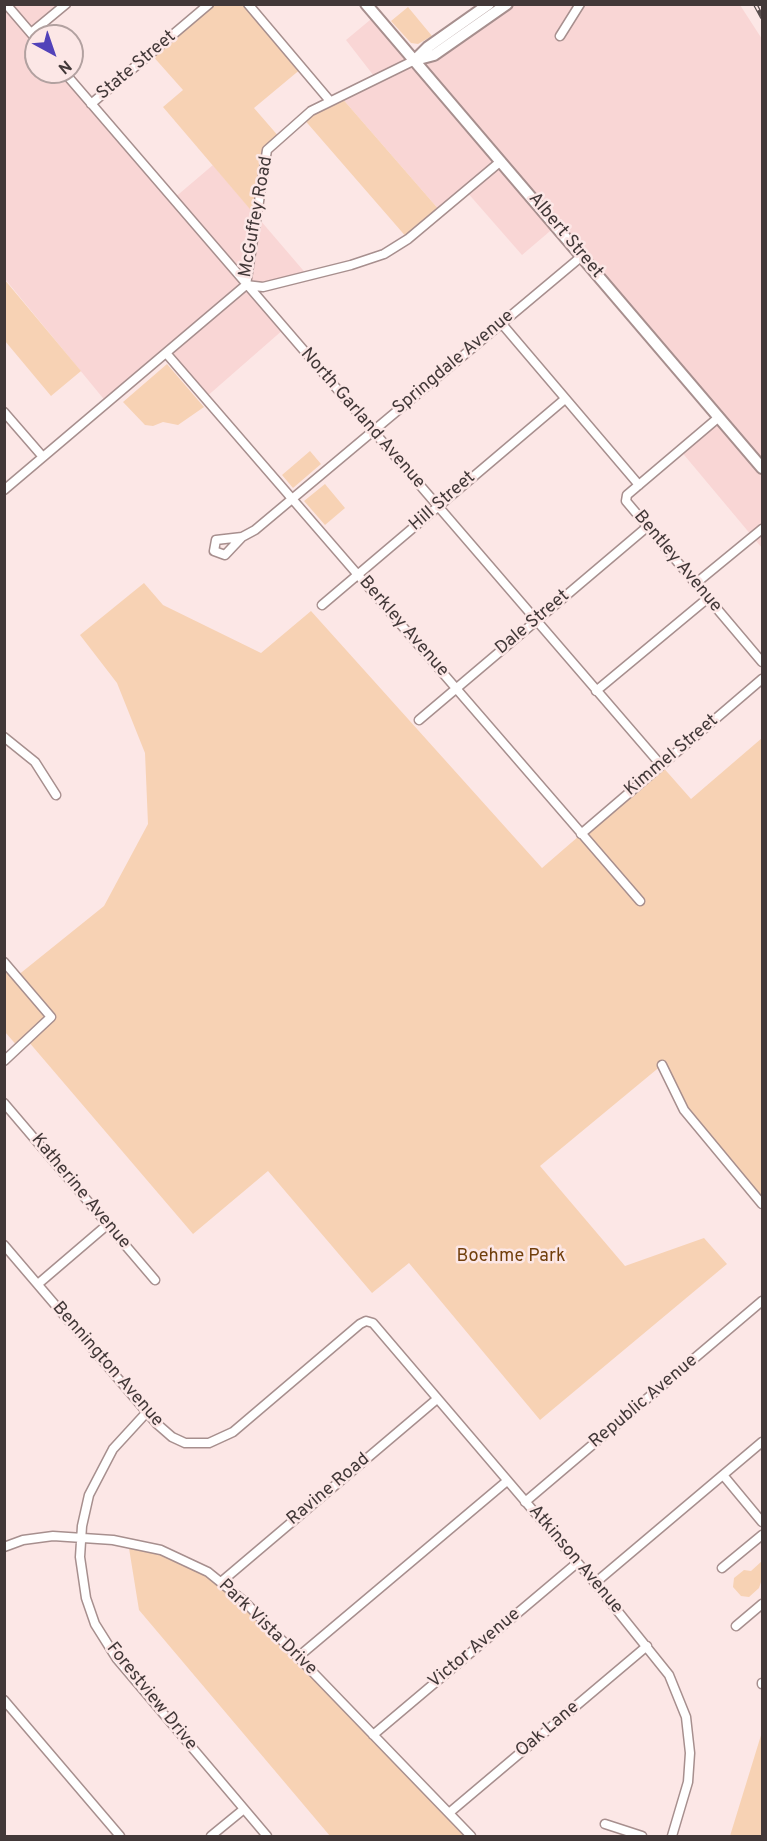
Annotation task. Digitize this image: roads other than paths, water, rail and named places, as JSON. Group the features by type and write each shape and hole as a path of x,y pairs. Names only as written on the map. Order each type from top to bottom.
{"main road":[{"name":"Albert Street","path":"366,4 762,468"},
{"name":"McGuffey Road","path":"415,60 428,47 489,4"},
{"name":"McGuffey Road","path":"415,60 434,55 507,4"}],"street":[{"path":"6,4 24,25"},
{"path":"46,24 66,4"},
{"name":"State Street","path":"92,104 209,4"},
{"path":"248,4 330,101"},
{"path":"560,36 580,4"},
{"name":"McGuffey Road","path":"4,490 246,285 265,153 311,111 415,60"},
{"name":"North Garland Avenue","path":"74,84 661,765"},
{"path":"246,285 263,287 351,265 384,254 408,239 501,162"},
{"name":"Springdale Avenue","path":"242,537 255,530 582,256"},
{"name":"Bentley Avenue","path":"502,324 639,484 627,495 626,501 762,662"},
{"name":"Berkley Avenue","path":"166,353 640,901"},
{"name":"Hill Street","path":"322,605 565,399"},
{"path":"4,412 43,457"},
{"path":"639,484 719,417"},
{"name":"Dale Street","path":"419,720 647,527"},
{"path":"695,584 762,529"},
{"path":"597,691 708,598"},
{"name":"Kimmel Street","path":"581,834 762,679"},
{"path":"4,737 35,762 56,795"},
{"path":"4,962 51,1017 4,1061"},
{"path":"662,1065 684,1110 762,1204"},
{"name":"Katherine Avenue","path":"4,1103 155,1280"},
{"path":"38,1284 107,1224"},
{"name":"Bennington Avenue","path":"4,1245 147,1412 165,1432 177,1440 199,1444 215,1442 233,1432 360,1324 368,1321"},
{"name":"Republic Avenue","path":"525,1502 762,1301"},
{"name":"Atkinson Avenue","path":"368,1321 375,1325 647,1646 675,1687 689,1735 688,1782 672,1836"},
{"name":"Ravine Road","path":"221,1582 437,1399"},
{"name":"Forestview Drive","path":"147,1412 121,1438 99,1470 85,1509 80,1565 84,1591 95,1624 106,1644 267,1836"},
{"path":"594,1584 762,1442"},
{"path":"723,1475 762,1522"},
{"path":"298,1657 507,1481"},
{"path":"722,1568 762,1534"},
{"name":"Park Vista Drive","path":"4,1547 43,1536 81,1537 128,1542 161,1550 192,1563 221,1582 245,1602 471,1836"},
{"name":"Victor Avenue","path":"373,1735 577,1563"},
{"path":"736,1626 762,1604"},
{"name":"Oak Lane","path":"449,1814 647,1646"},
{"path":"4,1700 120,1836"},
{"path":"211,1836 244,1809"},
{"path":"605,1824 642,1836"}],"railway":[{"path":"755,4 762,17"}],"park label":[{"name":"Boehme Park","path":"511,1257"}]}
